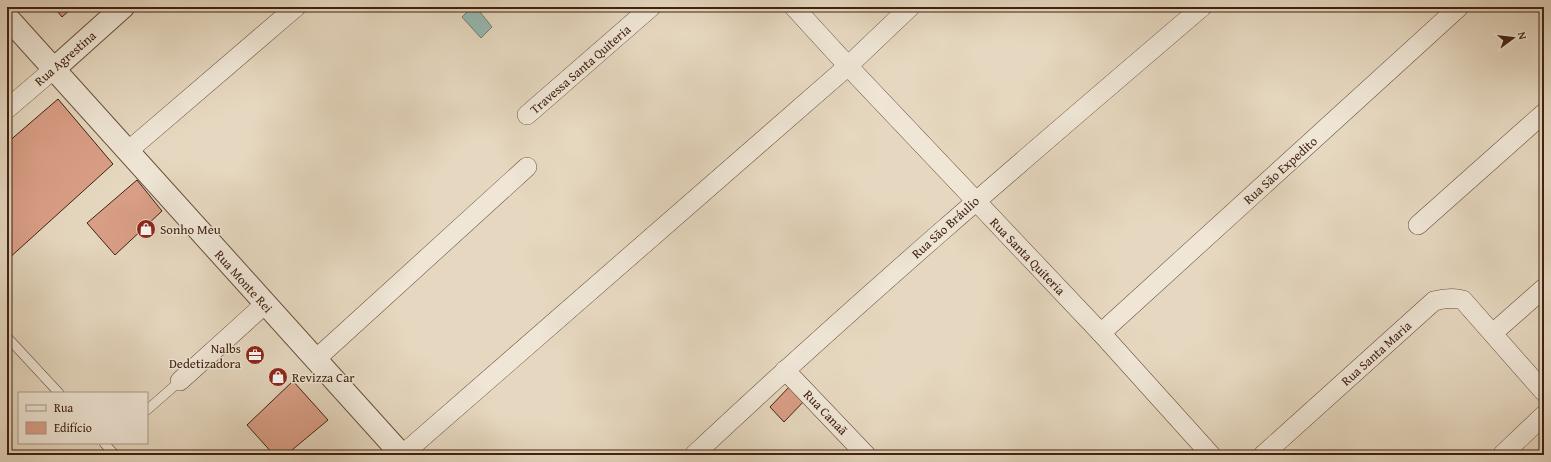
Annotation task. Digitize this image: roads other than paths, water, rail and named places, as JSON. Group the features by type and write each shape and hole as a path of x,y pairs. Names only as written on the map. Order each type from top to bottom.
{"street":[{"name":"Rua Agrestina","path":"7,109 123,7"},
{"path":"128,151 296,7"},
{"name":"Travessa Santa Quiteria","path":"527,116 651,7"},
{"name":"Rua Santa Quiteria","path":"794,7 975,201 1101,333 1211,455"},
{"path":"402,455 848,66 910,7"},
{"name":"Rua São Bráulio","path":"694,455 785,370 975,201 1202,7"},
{"name":"Rua São Expedito","path":"1101,333 1459,7"},
{"name":"Rua Monte Rei","path":"7,16 402,455"},
{"path":"1418,225 1544,113"},
{"path":"316,359 527,167"},
{"path":"1493,333 1544,288"},
{"name":"Rua Santa Maria","path":"1263,455 1434,301 1445,298 1464,300 1544,392"},
{"path":"180,381 265,304"},
{"name":"Rua Canaã","path":"785,370 866,455"},
{"path":"1502,455 1544,415"}],"lane":[{"path":"7,337 57,392"},
{"path":"148,409 180,381"},
{"path":"107,444 115,455"}],"water":[{"path":"472,7 476,7 492,27 481,38 462,17"}],"place":[{"name":"Sonho Meu","path":"146,229"},
{"name":"Nalbs Dedetizadora","path":"255,355"},
{"name":"Revizza Car","path":"278,377"}]}
